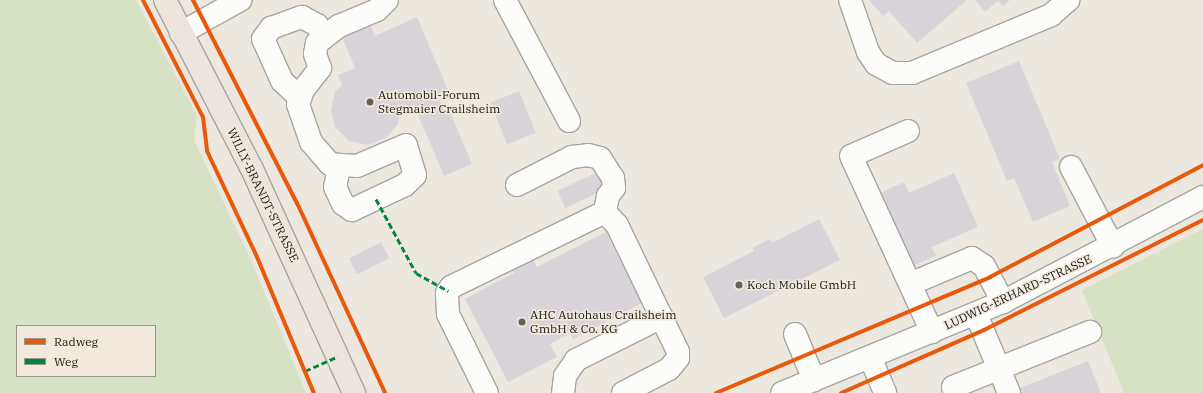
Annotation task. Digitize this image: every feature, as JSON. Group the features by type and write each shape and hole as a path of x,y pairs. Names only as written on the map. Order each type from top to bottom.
{"main road":[{"name":"WILLY-BRANDT-STRASSE","path":"165,0 252,169 354,393"}],"street":[{"path":"181,33 240,0"},
{"path":"339,166 323,158 311,142 298,105 299,97 319,73 315,49 324,37 377,10 387,0"},
{"path":"505,0 569,121"},
{"path":"850,0 868,52 876,64 893,73 912,74 1051,14 1068,0"},
{"path":"299,97 282,81 264,39 271,28 302,17 317,25 324,37"},
{"path":"908,131 851,156 932,332"},
{"path":"517,185 572,157 588,155 600,158 613,178 614,188 608,196 605,212"},
{"path":"1071,167 1113,247"},
{"name":"LUDWIG-ERHARD-STRASSE","path":"782,393 1003,302 1113,247 1203,197"},
{"path":"605,212 617,225 662,317 678,358 668,369 623,393"},
{"path":"487,393 446,310 448,291 605,212"},
{"path":"910,284 972,258 984,266 1003,302"},
{"path":"976,314 1009,393"},
{"path":"563,393 565,376 576,360 662,317"},
{"path":"949,391 1090,332"},
{"path":"795,334 814,380"},
{"path":"870,357 885,393"}],"green space":[{"path":"0,0 136,0 197,116 194,140 251,260 306,393 0,393"},
{"path":"1203,229 1203,393 1124,393 1082,290"}],"building":[{"path":"869,0 967,0 917,43 889,11 883,16"},
{"path":"975,0 1010,0 1003,6 998,1 985,12"},
{"path":"417,17 448,90 437,95 446,114 450,112 472,164 444,176 414,105 400,111 398,124 386,138 368,145 349,141 335,127 331,110 335,92 342,85 338,75 355,68 342,37 370,25 375,36"},
{"path":"1019,61 1060,159 1052,162 1070,206 1033,222 1014,178 1007,181 966,83"},
{"path":"519,91 536,133 507,144 490,103"},
{"path":"600,171 608,188 565,208 557,191"},
{"path":"954,173 978,227 932,247 936,256 910,267 878,194 904,182 909,193"},
{"path":"819,219 840,260 724,318 703,277 754,251 752,248 770,239 772,243"},
{"path":"606,232 642,303 573,339 570,333 550,344 557,357 508,382 465,299 514,273 511,267 531,257 537,267"},
{"path":"381,242 389,258 357,274 349,258"},
{"path":"1088,361 1101,393 1020,393 1018,389"}],"marked path":[{"path":"376,199 416,273 448,291"},
{"path":"305,371 338,356"}],"cycle path":[{"path":"143,0 203,117 207,151 257,257 314,393"},
{"path":"193,0 297,203 385,393"},
{"path":"716,393 990,277 1203,165"},
{"path":"841,393 984,330 1203,220"}],"place":[{"name":"Automobil-Forum Stegmaier Crailsheim","path":"370,102"},
{"name":"Koch Mobile GmbH","path":"739,285"},
{"name":"AHC Autohaus Crailsheim GmbH & Co. KG","path":"522,322"}]}
